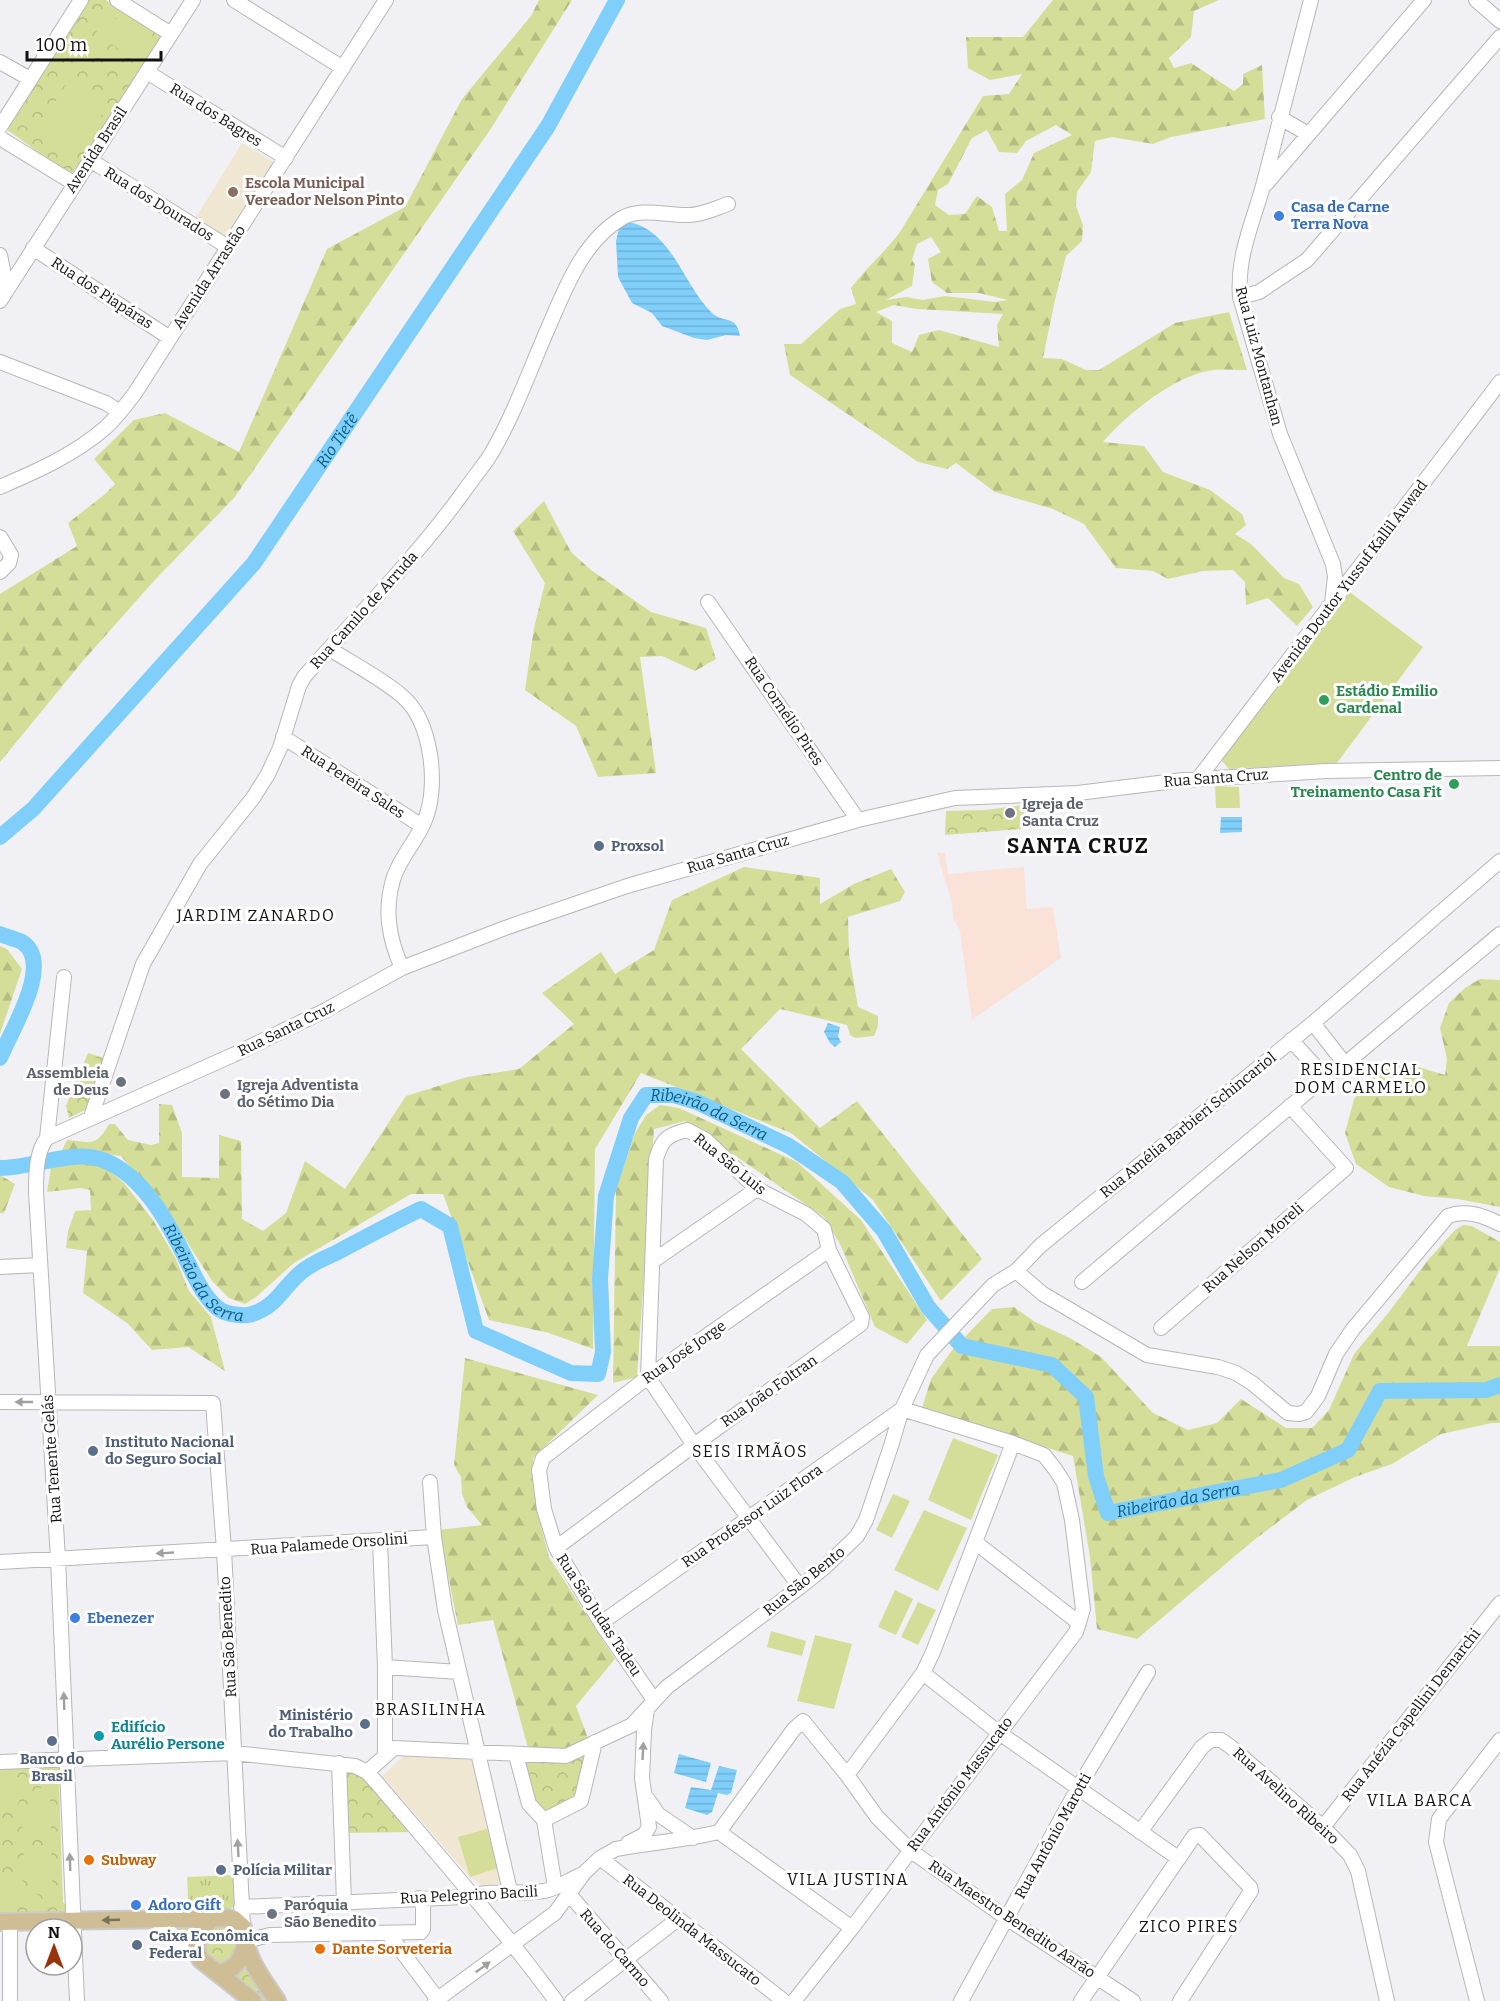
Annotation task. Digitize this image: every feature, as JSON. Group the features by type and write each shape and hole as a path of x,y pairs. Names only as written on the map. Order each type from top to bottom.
{"main road":[{"path":"84,1921 153,1918 234,1919 244,1938 251,1962 277,2001"},
{"path":"220,1918 200,1932 196,1947 197,1955 253,2001"},
{"path":"5,1922 24,1922"},
{"path":"219,1973 232,1968 242,1956 244,1938"}],"street":[{"path":"0,128 81,0"},
{"path":"117,0 171,34"},
{"name":"Avenida Brasil","path":"4,295 193,0"},
{"path":"234,0 343,68"},
{"name":"Avenida Arrastão","path":"0,487 62,458 106,427 120,412 135,393 386,0"},
{"name":"Rua Luiz Montanhan","path":"1311,0 1242,256 1239,280 1240,297 1280,434 1333,564 1335,577 1332,603"},
{"path":"1262,188 1424,0"},
{"path":"1476,0 1500,21"},
{"path":"1240,297 1259,292 1307,260 1500,37"},
{"path":"0,62 30,79"},
{"name":"Rua dos Bagres","path":"147,72 285,158"},
{"path":"1280,117 1308,134"},
{"path":"0,138 75,184"},
{"name":"Rua dos Dourados","path":"90,160 228,247"},
{"name":"Rua Camilo de Arruda","path":"91,1117 143,964 200,864 253,798 268,774 304,677 394,579 441,523 490,456 519,400 575,269 590,247 621,219 629,215 642,213 692,215 728,204"},
{"name":"Rua dos Piapáras","path":"33,248 170,338"},
{"path":"0,255 4,295"},
{"path":"0,362 106,403 120,412"},
{"name":"Avenida Doutor Yussuf Kallil Auwad","path":"1198,779 1500,382"},
{"path":"0,537 11,555 9,563 0,572"},
{"name":"Rua Cornélio Pires","path":"708,602 858,820"},
{"path":"330,649 403,697 420,721 427,741 433,780 431,804 422,826 399,864 389,900 388,924 392,946 402,968"},
{"name":"Rua Pereira Sales","path":"283,737 422,826"},
{"name":"Rua Santa Cruz","path":"47,1137 233,1055 326,1010 402,968 627,885 858,820 955,798 1078,793 1198,779 1326,771 1500,768"},
{"name":"Rua Amélia Barbieri Schincariol","path":"902,1409 927,1355 993,1285 1016,1271 1040,1246 1313,1023 1500,861"},
{"path":"1082,1282 1290,1106 1325,1077 1346,1064 1500,934"},
{"path":"47,1137 64,977"},
{"path":"1313,1023 1346,1064"},
{"path":"1291,1040 1325,1077"},
{"name":"Rua Nelson Moreli","path":"1161,1328 1346,1168 1290,1106"},
{"name":"Rua São Luis","path":"648,1377 656,1159 659,1148 667,1136 687,1130 706,1140 757,1189 806,1214 824,1229 829,1250 862,1317"},
{"name":"Rua Tenente Gelás","path":"47,1137 43,1143 36,1174 58,1559 72,1917"},
{"path":"653,1262 757,1189"},
{"path":"1016,1271 1043,1294 1147,1355 1218,1367 1236,1373 1252,1383 1288,1413 1299,1414 1306,1412 1318,1396 1336,1353 1353,1329 1448,1216 1471,1213 1500,1224"},
{"name":"Rua José Jorge","path":"543,1458 648,1377 829,1250"},
{"path":"0,1268 40,1265"},
{"name":"Rua João Foltran","path":"556,1548 694,1445 856,1329 861,1324 862,1317"},
{"path":"648,1377 694,1445 800,1587"},
{"path":"0,1402 49,1402"},
{"name":"Rua São Benedito","path":"49,1402 213,1403 224,1550 244,1938"},
{"path":"902,1409 1013,1443 1044,1455 1064,1483 1072,1520 1083,1609 1079,1623 975,1542"},
{"name":"Rua Professor Luiz Flora","path":"601,1623 902,1409"},
{"name":"Rua São Bento","path":"385,1755 394,1748 402,1748 566,1756 632,1725 692,1667 800,1587 825,1567 856,1536 866,1520 902,1409"},
{"path":"847,1775 923,1673 1013,1443"},
{"name":"Rua São Judas Tadeu","path":"543,1458 539,1470 544,1509 556,1548 651,1705"},
{"path":"430,1482 434,1537 445,1610 510,1891"},
{"name":"Rua Palamede Orsolini","path":"0,1562 434,1537"},
{"path":"367,1772 385,1755 385,1667 380,1541"},
{"name":"Rua Anézia Capellini Demarchi","path":"1323,1827 1500,1603"},
{"name":"Rua Antônio Massucato","path":"794,2001 911,1851 998,1732 1076,1632 1079,1623"},
{"path":"385,1667 459,1672"},
{"name":"Rua Antônio Marotti","path":"961,2001 1078,1788 1148,1672"},
{"path":"923,1673 998,1732 1178,1858"},
{"path":"388,1933 437,2000 555,1913 584,1873 600,1858 644,1835 649,1827 642,1778 644,1730 651,1705"},
{"name":"Rua Maestro Benedito Aarão","path":"719,1832 802,1721 847,1775 877,1817 911,1851 1008,1919 1133,2001"},
{"name":"Rua Avelino Ribeiro","path":"1140,1832 1202,1746 1211,1740 1221,1740 1238,1752 1323,1827 1350,1855 1358,1871 1387,2001"},
{"path":"1478,2001 1436,1842 1436,1828 1439,1819 1500,1740"},
{"path":"544,1820 581,1801 596,1743"},
{"path":"0,1762 234,1753 355,1766 367,1772 473,1894 556,2001"},
{"path":"516,1755 529,1804 544,1820 555,1887"},
{"path":"339,1763 344,1902"},
{"path":"644,1791 651,1806 658,1814 694,1838"},
{"path":"616,1849 694,1838 719,1832 852,1928"},
{"path":"1081,2001 1178,1858 1194,1836 1200,1834 1250,1887 1250,1894 1180,2001"},
{"name":"Rua Deolinda Massucato","path":"600,1858 784,2001"},
{"name":"Rua Pelegrino Bacili","path":"241,1907 464,1897 473,1894 510,1891 543,1891 584,1873"},
{"name":"Rua do Carmo","path":"569,1894 661,2001"},
{"path":"244,1938 270,1935 418,1933 423,1931 423,1906 419,1898"},
{"path":"320,1903 321,1934"},
{"path":"220,1918 241,1907"},
{"path":"153,1918 197,1955"},
{"path":"572,2001 678,1919"},
{"path":"5,1922 10,2001"},
{"path":"76,1977 77,2001"}],"shaded area":[{"name":"Escola Municipal Vereador Nelson Pinto","path":"242,143 272,161 272,164 227,237 223,238 195,219"},
{"path":"937,853 945,853 948,874 1024,867 1027,909 1053,907 1061,958 972,1020 960,931 953,918 952,903"},
{"path":"406,1754 473,1760 501,1882 499,1884 482,1885 470,1877 382,1776"}],"green space":[{"path":"86,0 106,0 161,36 130,90 70,175 6,129"},
{"path":"539,0 572,0 490,130 234,498 153,582 82,662 0,762 0,594 77,546 68,523 115,484 94,459 134,420 165,413 239,452 327,249 405,207 462,99 531,16"},
{"path":"1053,0 1219,0 1194,11 1191,37 1169,58 1174,68 1191,63 1234,91 1243,84 1243,74 1262,65 1265,119 1171,137 1153,144 1112,137 1095,141 1091,172 1077,192 1076,206 1083,225 1082,241 1066,256 1043,358 1062,359 1086,370 1099,370 1175,323 1229,312 1247,370 1214,370 1184,379 1153,397 1103,442 1144,446 1163,472 1210,490 1242,514 1246,525 1235,534 1251,544 1284,578 1299,584 1313,607 1297,626 1268,598 1246,605 1245,582 1233,570 1203,571 1168,579 1153,571 1116,568 1084,524 1053,509 995,492 956,463 947,469 918,462 790,375 784,344 801,344 840,309 856,304 851,288 900,232 983,96 1009,94 1022,74 990,80 968,68 966,37 1023,37","holes":["1056,125 1072,135 1034,153 1022,180 1005,194 1007,231 999,231 992,207 977,196 965,214 949,215 935,205 938,190 948,184 972,138 987,130 999,152 1017,153 1026,141","931,237 941,252 928,259 932,282 947,293 979,293 1008,300 995,302 945,296 923,300 906,297 886,300 912,286 915,265 912,260 917,244","894,305 917,309 1003,314 997,325 999,347 939,330 919,335 912,352 892,343 892,321 876,312"]},
{"path":"108,14 157,45 143,64 95,34"},
{"path":"69,80 109,104 76,154 37,130"},
{"path":"544,501 571,552 591,570 651,612 706,628 716,659 695,671 662,656 640,657 656,773 598,777 576,726 525,690 534,628 545,583 513,531"},
{"name":"Estádio Emilio Gardenal","path":"1347,590 1423,647 1337,763 1229,769 1222,761 1223,754"},
{"path":"1215,786 1239,787 1240,808 1216,808"},
{"path":"1023,805 1026,825 1020,829 945,835 946,811 985,810"},
{"path":"744,867 820,878 820,904 854,884 891,869 905,892 900,901 848,917 849,953 858,1007 878,1016 878,1026 874,1036 855,1038 850,1035 847,1025 780,1009 741,1049 820,1128 857,1101 982,1259 941,1301 873,1200 791,1133 641,1073 595,1149 593,1349 549,1333 489,1320 443,1194 411,1194 294,1263 245,1304 229,1298 212,1281 168,1212 121,1156 83,1151 60,1154 67,1140 88,1142 97,1140 109,1124 115,1124 128,1140 151,1145 159,1143 159,1104 172,1105 182,1133 182,1177 219,1178 219,1135 241,1141 242,1219 263,1231 286,1213 305,1161 345,1189 406,1096 467,1077 519,1069 574,1024 542,993 601,952 615,974 654,950 672,900"},
{"path":"0,946 7,949 22,969 0,1034"},
{"path":"1480,979 1500,980 1500,1207 1458,1199 1424,1196 1389,1187 1356,1164 1345,1133 1354,1099 1367,1082 1383,1068 1397,1063 1445,1075 1447,1059 1440,1028 1449,1003 1465,988"},
{"path":"88,1053 105,1058 87,1109 69,1118 66,1106"},
{"path":"89,1056 100,1059 93,1080 82,1077"},
{"path":"660,1105 679,1108 797,1162 861,1220 927,1320 907,1344 875,1327 840,1244 824,1217 685,1121 654,1129 637,1377 613,1383 616,1189 635,1133 646,1115"},
{"path":"84,1161 106,1168 124,1183 153,1220 175,1257 189,1291 211,1317 225,1371 188,1347 152,1350 127,1323 83,1293 87,1251 66,1248 68,1231 75,1211 91,1210 90,1190 81,1188 47,1192 51,1167"},
{"path":"0,1175 15,1184 4,1213 0,1213"},
{"path":"1463,1225 1472,1226 1500,1242 1500,1268 1467,1346 1500,1346 1500,1423 1441,1434 1392,1464 1355,1477 1307,1500 1254,1540 1137,1639 1097,1629 1090,1557 1073,1456 922,1408 931,1379 953,1349 992,1309 1014,1307 1035,1322 1070,1338 1101,1357 1153,1413 1188,1430 1217,1423 1241,1399 1286,1428 1312,1428 1329,1410 1354,1354 1428,1260 1455,1230"},
{"path":"465,1358 598,1395 533,1458 538,1515 549,1557 615,1659 576,1706 589,1741 567,1749 528,1748 493,1620 458,1625 439,1530 482,1525 467,1507 462,1494 461,1477 454,1465"},
{"path":"953,1438 998,1455 971,1520 928,1500"},
{"path":"893,1494 910,1501 892,1538 876,1530"},
{"path":"924,1510 967,1528 938,1591 894,1570"},
{"path":"895,1590 913,1599 896,1635 878,1627"},
{"path":"918,1602 936,1610 918,1645 901,1637"},
{"path":"771,1631 806,1641 802,1656 767,1647"},
{"path":"815,1635 852,1644 834,1709 797,1701"},
{"path":"588,1755 577,1798 551,1810 545,1810 539,1806 531,1793 523,1761"},
{"path":"61,1764 62,1776 59,1781 63,1902 67,1906 67,1914 0,1916 0,1768"},
{"path":"344,1769 373,1786 412,1832 346,1833"},
{"path":"43,1776 31,1789 24,1788 17,1795 19,1802 14,1808 0,1798 0,1778"},
{"path":"49,1780 51,1835 48,1838 23,1839 22,1824 17,1813 23,1806 30,1808 37,1800 35,1793"},
{"path":"487,1829 498,1868 470,1877 458,1837"},
{"path":"48,1845 51,1847 53,1900 40,1889 41,1882 34,1876 28,1878 21,1870 24,1858 23,1846"},
{"path":"235,1875 236,1904 226,1913 189,1915 187,1877"},
{"path":"18,1876 24,1882 23,1888 30,1895 36,1893 49,1906 1,1906 0,1890"},
{"path":"228,1923 238,1929 244,1966 270,2001 262,2001 214,1962 206,1972 147,1924"}],"water":[{"path":"629,222 644,227 656,236 676,260 692,287 711,312 736,324 740,336 726,335 707,340 694,338 662,326 652,313 632,303 618,277 616,241 619,228"},
{"path":"1221,817 1242,817 1242,832 1220,833"},
{"path":"828,1023 840,1027 838,1036 841,1042 835,1047 824,1032"},
{"path":"679,1754 711,1763 706,1782 674,1773"},
{"path":"719,1766 737,1770 731,1793 727,1795 718,1793 712,1812 707,1815 685,1808 691,1787 711,1790"}],"waterway":[{"name":"Rio Tietê","path":"0,837 33,809 254,563 548,126 617,0"},
{"name":"Ribeirão da Serra","path":"0,934 22,942 31,952 34,965 27,998 0,1058"},
{"name":"Ribeirão da Serra","path":"0,1168 78,1157 103,1160 118,1168 144,1190 155,1204 206,1296 222,1311 239,1315 248,1315 266,1308 308,1267 421,1209 450,1226 476,1331 571,1373 598,1374 603,1352 600,1279 606,1196 631,1118 646,1095 674,1095 697,1102 789,1146 842,1182 884,1231 928,1307 962,1346 1052,1365 1086,1397 1096,1476 1108,1513 1281,1480 1348,1450 1380,1391 1486,1390 1500,1385"}],"place":[{"name":"Escola Municipal Vereador Nelson Pinto","path":"233,192"},
{"name":"Casa de Carne Terra Nova","path":"1279,216"},
{"name":"Estádio Emilio Gardenal","path":"1324,700"},
{"name":"Centro de Treinamento Casa Fit","path":"1454,784"},
{"name":"Igreja de Santa Cruz","path":"1010,813"},
{"name":"Proxsol","path":"599,846"},
{"name":"Assembleia de Deus","path":"121,1082"},
{"name":"Igreja Adventista do Sétimo Dia","path":"225,1094"},
{"name":"Instituto Nacional do Seguro Social","path":"93,1451"},
{"name":"Ebenezer","path":"75,1618"},
{"name":"Ministério do Trabalho","path":"365,1724"},
{"name":"Edifício Aurélio Persone","path":"99,1736"},
{"name":"Banco do Brasil","path":"52,1741"},
{"name":"Subway","path":"89,1860"},
{"name":"Polícia Militar","path":"221,1870"},
{"name":"Adoro Gift","path":"136,1905"},
{"name":"Paróquia São Benedito","path":"272,1914"},
{"name":"Caixa Econômica Federal","path":"137,1945"},
{"name":"Dante Sorveteria","path":"320,1949"}],"district":[{"name":"SANTA CRUZ","path":"1078,846"},
{"name":"JARDIM ZANARDO","path":"256,915"},
{"name":"RESIDENCIAL DOM CARMELO","path":"1361,1078"},
{"name":"SEIS IRMÃOS","path":"750,1451"},
{"name":"BRASILINHA","path":"431,1709"},
{"name":"VILA BARCA","path":"1420,1800"},
{"name":"VILA JUSTINA","path":"848,1879"},
{"name":"ZICO PIRES","path":"1189,1926"}]}
